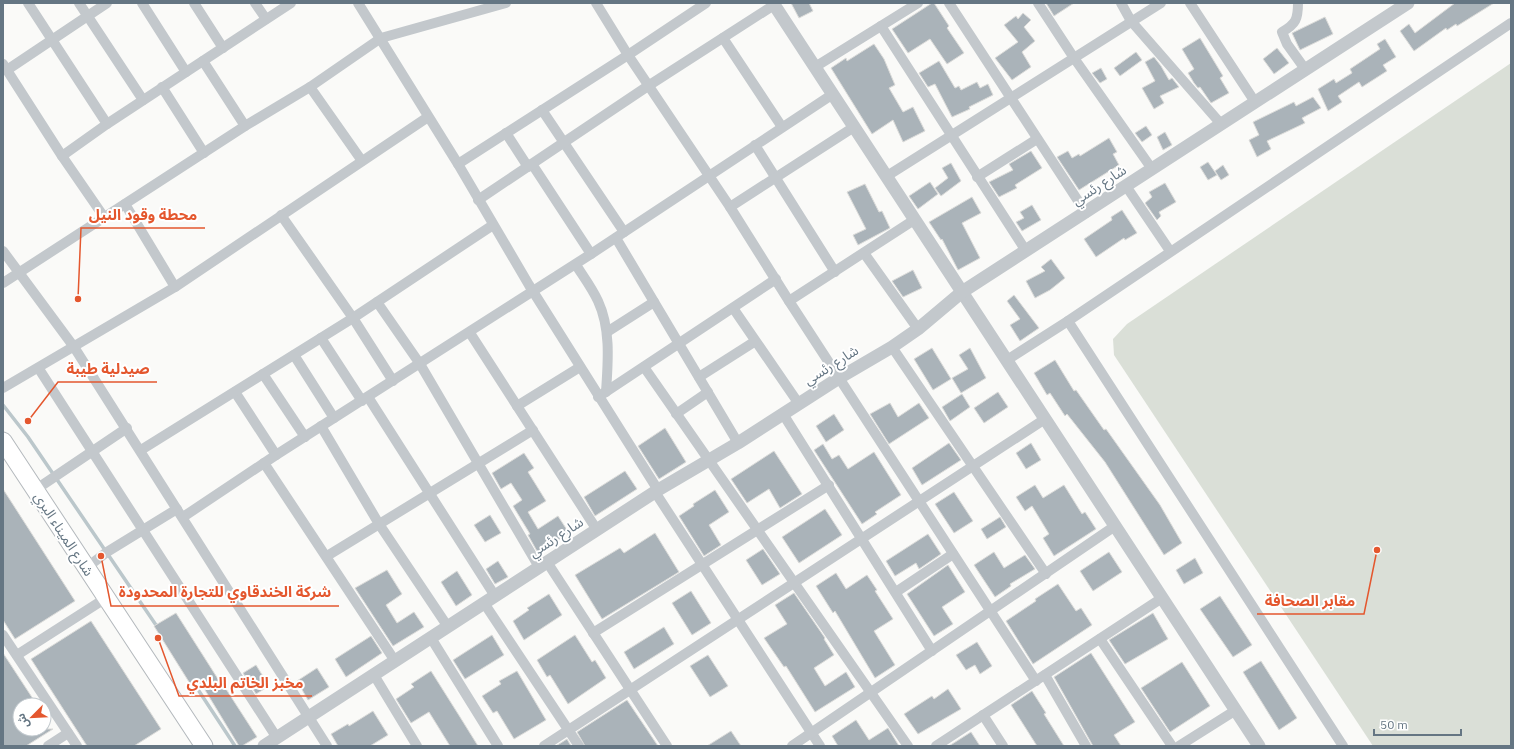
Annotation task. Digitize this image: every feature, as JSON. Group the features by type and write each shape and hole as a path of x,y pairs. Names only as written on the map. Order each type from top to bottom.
{"highway":[{"name":"شارع الميناء البري","path":"3,442 204,746"}],"street":[{"path":"28,3 107,124"},
{"path":"79,3 143,100"},
{"path":"104,217 62,156 5,67 52,40 107,3"},
{"path":"142,3 186,72"},
{"path":"194,3 223,48"},
{"path":"255,3 266,19"},
{"path":"62,156 107,124 291,3"},
{"path":"358,3 458,164 492,225 533,292 580,367 602,394 656,491 702,565 820,746"},
{"path":"3,283 245,126 310,87 381,38 506,3"},
{"path":"596,3 648,86 730,207 789,302 990,611 1040,678 1086,746"},
{"path":"458,164 706,3"},
{"path":"815,67 918,3"},
{"path":"949,3 1086,213"},
{"path":"1038,3 1074,58 1152,169"},
{"path":"1121,3 1132,21 1221,124"},
{"path":"887,176 1161,3"},
{"path":"1190,3 1255,102"},
{"path":"1298,3 1298,16 1291,27 1282,32 1288,44 1305,69"},
{"path":"478,200 774,4 1259,746"},
{"name":"شارع رئسي","path":"264,746 656,491 738,443 839,378 892,347 918,329 962,292 1086,213 1401,5"},
{"path":"1007,360 1068,321 1511,23"},
{"path":"881,26 1026,251"},
{"path":"723,38 782,127"},
{"path":"203,61 245,126"},
{"path":"310,87 362,161"},
{"path":"162,88 204,153"},
{"path":"86,568 107,552 144,530 180,513 264,463 470,333 576,265 833,94"},
{"path":"542,110 564,142 620,235 654,302 738,443"},
{"path":"3,388 39,369 175,287 428,117"},
{"path":"730,207 854,127"},
{"path":"506,133 530,165 591,254"},
{"path":"977,177 1037,139"},
{"path":"755,145 835,272"},
{"path":"1126,186 1170,252"},
{"path":"125,204 175,287"},
{"path":"281,215 353,318 393,381"},
{"path":"789,302 914,220"},
{"path":"141,450 322,338 492,225"},
{"path":"3,251 74,347 141,450 327,746"},
{"path":"864,253 918,329"},
{"path":"576,265 598,301 607,332 608,357 602,394"},
{"path":"602,394 776,280"},
{"path":"377,302 420,364 478,464 543,565 593,633 667,746"},
{"path":"607,332 654,302"},
{"path":"733,308 754,342 799,404"},
{"path":"1068,321 1343,746"},
{"path":"470,333 597,530"},
{"path":"322,338 429,494 490,600 579,746"},
{"path":"699,377 754,342"},
{"path":"892,347 1046,574"},
{"path":"294,355 334,418"},
{"path":"517,406 580,367"},
{"path":"644,367 908,746"},
{"path":"39,369 277,738"},
{"path":"263,374 306,437"},
{"path":"235,392 276,455"},
{"path":"676,414 708,392"},
{"path":"783,414 932,650"},
{"path":"544,746 1045,419"},
{"path":"321,426 379,524 448,627"},
{"path":"35,490 127,428"},
{"path":"327,556 533,430"},
{"path":"264,463 327,556 395,661"},
{"path":"593,633 758,531 828,485"},
{"path":"792,746 1115,526"},
{"path":"896,592 953,554"},
{"path":"17,655 106,598"},
{"path":"936,746 1162,598"},
{"path":"3,635 76,746"},
{"path":"431,638 498,746"},
{"path":"1100,639 1172,746"},
{"path":"374,675 417,746"},
{"path":"1179,746 1236,710"},
{"path":"983,715 1003,746"},
{"path":"48,746 68,733"}],"shaded area":[{"path":"1511,63 1511,746 1373,746 1114,355 1113,339 1127,324"}],"building":[{"path":"791,3 809,3 813,11 799,18"},
{"path":"934,3 949,26 947,28 964,53 947,64 930,39 908,53 892,29"},
{"path":"1046,3 1074,3 1054,16"},
{"path":"1455,3 1494,3 1457,26 1456,24 1447,30 1446,28 1414,51 1400,31 1409,24 1415,33"},
{"path":"1023,13 1031,20 1024,27 1035,41 1022,52 1031,67 1012,80 995,58 1018,42 1004,25 1016,16 1018,19"},
{"path":"1325,17 1333,34 1300,50 1292,33"},
{"path":"1200,38 1223,76 1220,78 1229,93 1211,103 1200,87 1198,88 1194,83 1188,73 1194,69 1182,49"},
{"path":"1385,39 1396,57 1383,65 1387,71 1362,87 1359,82 1338,96 1342,102 1328,111 1318,89 1334,79 1336,83 1352,73 1350,69 1380,49 1377,44"},
{"path":"874,44 884,59 895,85 889,88 903,112 913,107 925,131 903,142 893,120 872,134 831,68 846,58 847,61"},
{"path":"1277,48 1289,63 1274,74 1263,59"},
{"path":"1136,52 1142,60 1120,76 1114,68"},
{"path":"1154,57 1169,80 1172,78 1179,87 1160,96 1164,103 1154,109 1142,88 1155,81 1145,62"},
{"path":"939,61 955,88 959,86 961,90 977,82 980,88 988,84 993,95 969,107 970,109 952,117 935,84 928,87 919,73"},
{"path":"1101,68 1107,79 1100,83 1092,73"},
{"path":"1313,97 1321,108 1302,118 1305,123 1267,141 1271,149 1257,157 1249,140 1259,135 1253,122 1294,102 1296,106"},
{"path":"1146,126 1152,135 1142,142 1135,133"},
{"path":"1165,132 1172,145 1163,150 1157,137"},
{"path":"1109,138 1117,152 1113,154 1119,165 1079,190 1057,157 1068,151 1072,158 1079,154 1080,156"},
{"path":"1031,151 1042,168 1015,185 1017,188 999,197 989,182 1013,170 1009,164"},
{"path":"1208,162 1217,175 1208,180 1200,167"},
{"path":"951,163 961,181 941,196 935,188 948,178 942,168"},
{"path":"1223,165 1229,175 1221,180 1215,171"},
{"path":"930,182 938,194 918,209 909,196"},
{"path":"1165,183 1176,202 1159,212 1161,216 1157,220 1145,203 1152,197 1149,192"},
{"path":"865,184 879,212 882,211 890,228 858,245 853,235 866,229 847,192"},
{"path":"972,197 981,213 962,223 980,258 958,270 942,239 941,240 929,222"},
{"path":"1032,205 1041,220 1022,231 1016,222 1024,218 1020,212"},
{"path":"1122,210 1137,233 1125,240 1124,238 1096,257 1084,239 1112,220 1111,217"},
{"path":"1051,259 1065,278 1050,290 1035,298 1026,281 1045,271 1041,267"},
{"path":"913,270 922,288 903,297 892,281"},
{"path":"1014,295 1039,328 1020,341 1010,325 1020,319 1007,301"},
{"path":"932,348 951,379 933,390 914,359"},
{"path":"970,348 986,378 961,393 952,378 968,369 959,355"},
{"path":"1055,360 1074,391 1076,390 1104,430 1106,429 1160,505 1182,543 1164,555 1105,462 1067,414 1065,416 1050,393 1047,395 1034,373"},
{"path":"998,392 1008,407 984,423 974,408"},
{"path":"962,394 970,407 950,421 942,407"},
{"path":"890,403 898,417 919,403 929,418 889,444 870,414"},
{"path":"834,414 844,430 826,442 816,426"},
{"path":"665,428 686,462 659,479 638,446"},
{"path":"949,443 961,460 922,485 912,468"},
{"path":"1031,443 1041,460 1026,469 1016,453"},
{"path":"823,444 832,459 839,455 848,469 874,452 901,495 875,512 877,514 862,524 814,450"},
{"path":"774,451 802,494 780,508 769,489 747,503 731,479"},
{"path":"524,453 534,468 528,472 546,501 528,512 538,529 558,516 569,533 538,553 528,535 530,534 513,506 522,500 511,483 501,489 492,473"},
{"path":"625,471 637,489 595,516 584,497"},
{"path":"1035,485 1043,498 1064,485 1082,514 1085,512 1096,529 1054,556 1043,538 1049,534 1032,506 1025,511 1016,497"},
{"path":"3,489 75,601 15,639 3,620"},
{"path":"715,490 729,512 709,525 721,545 704,556 679,516 694,506 693,504"},
{"path":"954,492 973,521 954,533 935,504"},
{"path":"825,509 842,535 799,563 782,537"},
{"path":"490,515 501,533 485,542 474,525"},
{"path":"1000,517 1006,527 987,539 981,529"},
{"path":"655,533 679,572 602,619 575,575 620,548 624,553"},
{"path":"928,534 941,554 919,569 916,563 895,576 886,561"},
{"path":"763,549 780,574 762,585 746,560"},
{"path":"994,552 1004,568 1025,555 1035,569 1010,584 1011,586 995,597 974,565"},
{"path":"1109,552 1122,572 1093,591 1080,571"},
{"path":"1195,558 1203,573 1184,584 1176,570"},
{"path":"498,561 508,577 495,584 486,569"},
{"path":"948,565 965,592 942,607 953,624 934,636 907,594"},
{"path":"387,570 402,594 386,605 397,623 414,612 424,627 393,646 355,588"},
{"path":"457,571 472,595 456,606 441,582"},
{"path":"836,573 846,589 867,575 877,590 875,591 893,619 874,631 895,665 875,678 835,611 833,613 816,586"},
{"path":"1058,584 1076,611 1081,608 1092,625 1033,664 1006,621"},
{"path":"691,591 711,623 692,635 672,603"},
{"path":"794,593 825,638 824,639 834,655 814,668 825,686 846,672 855,687 815,712 786,666 784,667 764,638 787,624 775,605"},
{"path":"549,594 562,615 524,640 513,621 529,610 527,608"},
{"path":"1220,596 1252,645 1233,657 1200,609"},
{"path":"176,613 257,737 242,746 239,746 202,685 194,690 154,626"},
{"path":"1153,613 1168,639 1125,664 1109,640"},
{"path":"91,621 161,729 134,746 87,746 31,659"},
{"path":"664,627 674,644 634,669 624,652"},
{"path":"492,635 504,655 465,679 453,660"},
{"path":"575,635 592,662 595,660 606,678 568,704 550,675 547,677 537,660"},
{"path":"371,636 382,653 346,677 335,659"},
{"path":"977,642 992,666 980,674 975,665 966,670 956,655"},
{"path":"3,653 32,697 12,697 12,737 40,737 26,746 3,746"},
{"path":"1091,653 1135,722 1114,735 1121,746 1093,746 1054,677"},
{"path":"708,655 728,686 710,697 690,666"},
{"path":"1261,661 1297,718 1279,730 1243,672"},
{"path":"1182,662 1210,706 1170,732 1141,688"},
{"path":"256,665 269,686 256,694 243,673"},
{"path":"317,668 329,687 308,700 297,681"},
{"path":"431,671 478,746 450,746 429,712 411,723 396,699 414,687 411,684"},
{"path":"517,671 546,720 514,739 497,711 493,713 482,696 501,684 499,681"},
{"path":"948,689 961,709 918,734 904,714 932,696 934,699"},
{"path":"1032,691 1064,746 1037,746 1011,705"},
{"path":"627,700 658,746 585,746 577,732"},
{"path":"373,711 388,735 370,746 338,746 331,734 348,724 349,726"},
{"path":"856,720 869,740 888,728 899,746 838,746 832,736"},
{"path":"731,731 741,746 707,746"},
{"path":"971,732 980,746 949,746"},
{"path":"567,739 571,746 556,746"}],"waterway":[{"path":"3,405 28,437 158,628"},
{"path":"195,685 235,746"}],"place":[{"name":"محطة وقود النيل","path":"78,299"},
{"name":"صيدلية طيبة","path":"28,421"},
{"name":"مقابر الصحافة","path":"1377,550"},
{"name":"شركة الخندقاوي للتجارة المحدودة","path":"101,556"},
{"name":"مخبز الخاتم البلدي","path":"158,638"}]}
